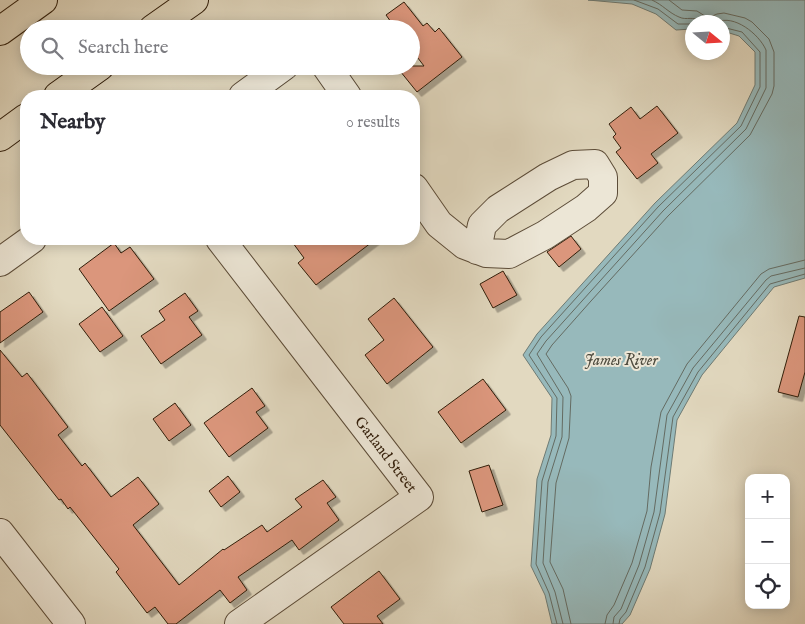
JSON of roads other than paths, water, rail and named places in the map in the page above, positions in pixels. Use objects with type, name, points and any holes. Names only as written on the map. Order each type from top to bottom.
[{"type":"highway","points":[[0,31],[43,0]]},
{"type":"highway","points":[[166,20],[194,0]]},
{"type":"highway","points":[[66,90],[87,75]]},
{"type":"highway","points":[[0,137],[20,122]]},
{"type":"street","points":[[251,90],[272,75]]},
{"type":"street","points":[[332,75],[343,90]]},
{"type":"street","points":[[420,197],[439,224],[465,245],[477,250]]},
{"type":"street","points":[[0,262],[24,245]]},
{"type":"street","name":"Garland Street","points":[[225,245],[419,497],[239,624]]},
{"type":"street","points":[[0,532],[71,624]]},
{"type":"water","name":"James River","points":[[588,0],[805,0],[805,278],[774,287],[702,375],[677,420],[665,514],[650,569],[630,615],[622,624],[552,624],[545,595],[531,566],[537,479],[551,435],[552,398],[523,355],[537,334],[655,203],[737,123],[755,85],[755,52],[739,36],[730,33],[730,15],[685,15],[685,29],[676,30],[656,14],[632,4]]}]
